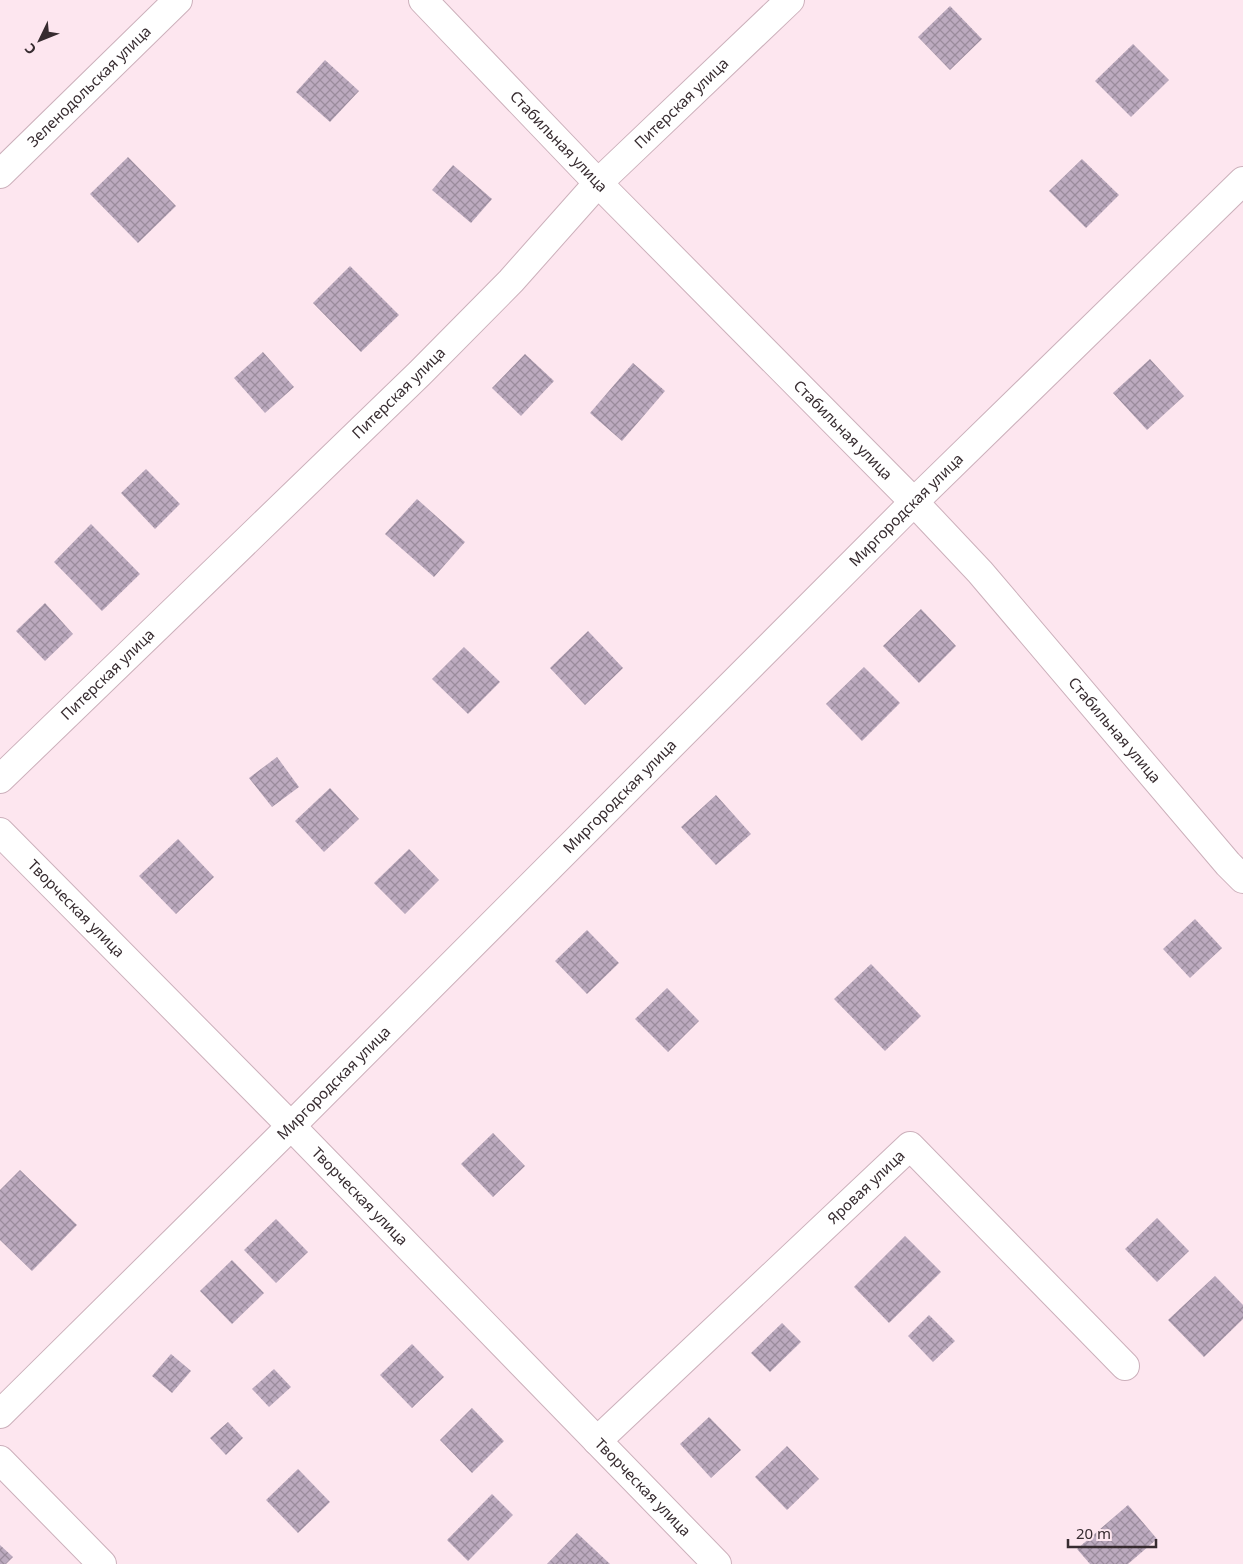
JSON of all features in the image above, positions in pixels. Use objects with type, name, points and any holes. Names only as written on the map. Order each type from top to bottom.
[{"type":"street","name":"Зеленодольская улица","points":[[0,174],[178,0]]},
{"type":"street","name":"Стабильная улица","points":[[423,0],[598,183],[914,502],[980,572],[1228,864],[1243,879]]},
{"type":"street","name":"Питерская улица","points":[[0,779],[420,373],[511,281],[598,183],[790,0]]},
{"type":"street","name":"Миргородская улица","points":[[0,1414],[291,1126],[914,502],[1243,181]]},
{"type":"street","name":"Творческая улица","points":[[0,832],[291,1126],[717,1564]]},
{"type":"street","name":"Яровая улица","points":[[598,1441],[910,1146],[1125,1366]]},
{"type":"street","points":[[0,1460],[102,1564]]},
{"type":"building","points":[[950,6],[982,39],[950,70],[918,37]]},
{"type":"building","points":[[1133,44],[1169,80],[1131,117],[1095,81]]},
{"type":"building","points":[[325,60],[359,91],[330,122],[296,92]]},
{"type":"building","points":[[128,157],[176,206],[138,243],[90,194]]},
{"type":"building","points":[[1082,159],[1119,195],[1086,228],[1049,191]]},
{"type":"building","points":[[453,165],[492,199],[471,223],[432,190]]},
{"type":"building","points":[[350,266],[399,315],[361,352],[313,303]]},
{"type":"building","points":[[263,352],[294,387],[265,413],[234,378]]},
{"type":"building","points":[[525,354],[554,381],[521,416],[492,388]]},
{"type":"building","points":[[1150,359],[1184,396],[1147,430],[1113,393]]},
{"type":"building","points":[[633,363],[665,391],[622,441],[590,413]]},
{"type":"building","points":[[146,469],[180,504],[155,529],[121,493]]},
{"type":"building","points":[[417,499],[465,542],[434,577],[385,534]]},
{"type":"building","points":[[91,524],[140,574],[102,611],[54,562]]},
{"type":"building","points":[[45,603],[73,634],[45,661],[16,631]]},
{"type":"building","points":[[921,609],[956,646],[919,683],[883,646]]},
{"type":"building","points":[[588,631],[623,668],[585,705],[550,668]]},
{"type":"building","points":[[464,647],[500,682],[468,714],[432,679]]},
{"type":"building","points":[[864,667],[900,703],[862,741],[826,704]]},
{"type":"building","points":[[277,757],[299,787],[272,807],[249,778]]},
{"type":"building","points":[[330,788],[359,819],[324,852],[295,821]]},
{"type":"building","points":[[716,795],[751,834],[716,865],[681,827]]},
{"type":"building","points":[[178,839],[214,877],[176,914],[139,876]]},
{"type":"building","points":[[409,849],[439,880],[405,914],[374,883]]},
{"type":"building","points":[[1195,919],[1222,948],[1190,978],[1163,949]]},
{"type":"building","points":[[587,930],[619,963],[587,994],[555,961]]},
{"type":"building","points":[[871,964],[921,1016],[885,1051],[834,999]]},
{"type":"building","points":[[667,988],[699,1021],[668,1052],[635,1019]]},
{"type":"building","points":[[493,1133],[525,1166],[493,1197],[461,1164]]},
{"type":"building","points":[[20,1170],[77,1225],[32,1271],[0,1240],[0,1190]]},
{"type":"building","points":[[1157,1218],[1189,1251],[1157,1282],[1125,1249]]},
{"type":"building","points":[[276,1219],[308,1252],[276,1283],[244,1250]]},
{"type":"building","points":[[905,1236],[941,1272],[889,1323],[854,1287]]},
{"type":"building","points":[[232,1260],[264,1293],[232,1324],[200,1291]]},
{"type":"building","points":[[1215,1276],[1243,1305],[1243,1319],[1204,1357],[1168,1320]]},
{"type":"building","points":[[929,1315],[955,1341],[933,1362],[908,1336]]},
{"type":"building","points":[[782,1323],[801,1342],[770,1372],[751,1353]]},
{"type":"building","points":[[412,1344],[444,1377],[412,1408],[380,1375]]},
{"type":"building","points":[[171,1354],[191,1371],[172,1393],[152,1376]]},
{"type":"building","points":[[274,1369],[291,1387],[269,1407],[252,1389]]},
{"type":"building","points":[[472,1408],[504,1441],[472,1473],[440,1440]]},
{"type":"building","points":[[709,1417],[741,1450],[711,1478],[680,1444]]},
{"type":"building","points":[[228,1422],[243,1438],[226,1455],[210,1438]]},
{"type":"building","points":[[787,1446],[819,1479],[787,1510],[755,1477]]},
{"type":"building","points":[[298,1469],[330,1502],[298,1533],[266,1500]]},
{"type":"building","points":[[492,1494],[513,1515],[468,1561],[447,1540]]},
{"type":"building","points":[[1128,1505],[1157,1539],[1128,1564],[1090,1564],[1077,1549]]},
{"type":"building","points":[[577,1533],[610,1564],[547,1564]]},
{"type":"building","points":[[0,1545],[13,1557],[6,1564],[0,1564]]}]
